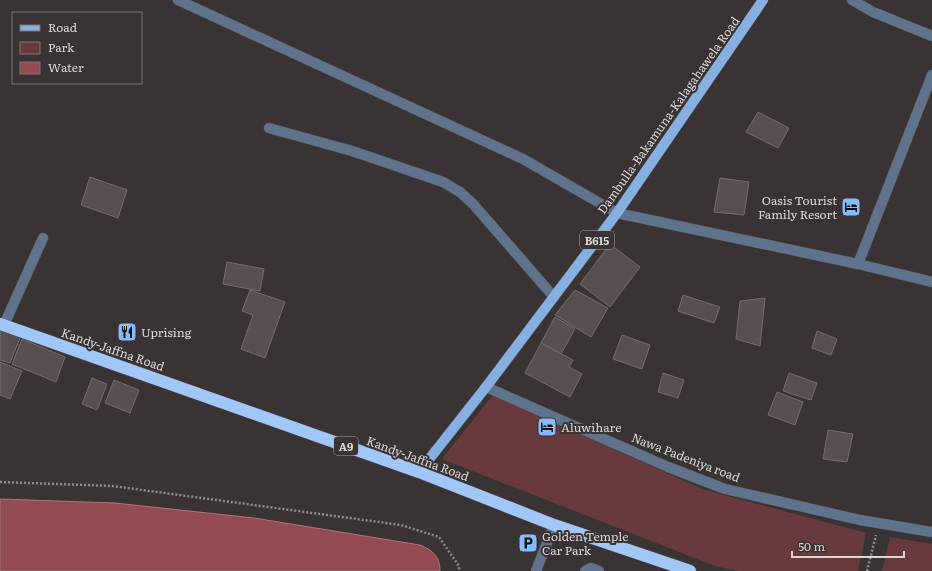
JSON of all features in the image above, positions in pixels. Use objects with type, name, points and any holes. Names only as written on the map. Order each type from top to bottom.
[{"type":"highway","name":"Kandy-Jaffna Road","points":[[2,324],[419,472],[554,525],[690,571]]},
{"type":"main road","name":"Dambulla-Bakamuna-Kalagahawela Road","points":[[419,472],[486,387],[617,213],[763,0]]},
{"type":"street","points":[[178,0],[523,159],[617,213],[858,264],[932,282]]},
{"type":"street","points":[[852,0],[873,12],[932,36]]},
{"type":"street","points":[[858,264],[932,75]]},
{"type":"street","points":[[269,128],[352,151],[443,182],[460,192],[473,204],[554,297]]},
{"type":"street","points":[[2,324],[43,238]]},
{"type":"street","name":"Nawa Padeniya road","points":[[486,387],[668,467],[725,489],[860,520],[932,532]]},
{"type":"street","points":[[536,571],[554,525]]},
{"type":"street","points":[[585,571],[591,568],[599,571]]},
{"type":"path","points":[[0,482],[113,486],[401,525],[438,537],[459,566],[459,571]]},
{"type":"path","points":[[867,571],[879,523]]},
{"type":"green space","points":[[493,395],[702,489],[866,533],[858,571],[737,571],[715,566],[442,459]]},
{"type":"green space","points":[[890,537],[932,544],[932,571],[882,571]]},
{"type":"water","points":[[0,499],[115,503],[254,518],[420,545],[429,549],[435,555],[439,562],[440,571],[0,571]]},
{"type":"building","points":[[758,112],[789,128],[778,148],[746,132]]},
{"type":"building","points":[[90,177],[127,190],[118,218],[81,205]]},
{"type":"building","points":[[720,178],[749,182],[744,215],[714,212]]},
{"type":"building","points":[[610,244],[640,267],[610,307],[580,284]]},
{"type":"building","points":[[227,262],[264,269],[260,291],[223,284]]},
{"type":"building","points":[[250,290],[285,302],[265,358],[241,349],[253,315],[242,311]]},
{"type":"building","points":[[575,290],[608,308],[591,337],[555,315]]},
{"type":"building","points":[[683,295],[720,307],[714,323],[678,311]]},
{"type":"building","points":[[765,298],[760,346],[736,339],[740,301]]},
{"type":"building","points":[[555,317],[575,329],[561,354],[541,343]]},
{"type":"building","points":[[0,330],[20,338],[10,363],[0,360]]},
{"type":"building","points":[[817,331],[837,339],[831,355],[812,348]]},
{"type":"building","points":[[622,335],[650,345],[642,369],[613,359]]},
{"type":"building","points":[[22,339],[65,357],[56,382],[12,364]]},
{"type":"building","points":[[541,343],[573,360],[569,367],[582,374],[570,397],[525,373]]},
{"type":"building","points":[[0,362],[22,371],[10,399],[0,395]]},
{"type":"building","points":[[663,373],[684,380],[678,398],[658,392]]},
{"type":"building","points":[[789,373],[817,383],[811,400],[783,391]]},
{"type":"building","points":[[92,378],[107,384],[97,410],[82,404]]},
{"type":"building","points":[[114,380],[139,390],[130,413],[105,403]]},
{"type":"building","points":[[777,392],[803,402],[795,425],[768,415]]},
{"type":"building","points":[[828,430],[853,434],[847,462],[823,459]]},
{"type":"place","name":"Oasis Tourist Family Resort","points":[[851,207]]},
{"type":"place","name":"Uprising","points":[[127,332]]},
{"type":"place","name":"Aluwihare","points":[[547,427]]},
{"type":"place","name":"Golden Temple Car Park","points":[[528,543]]}]
